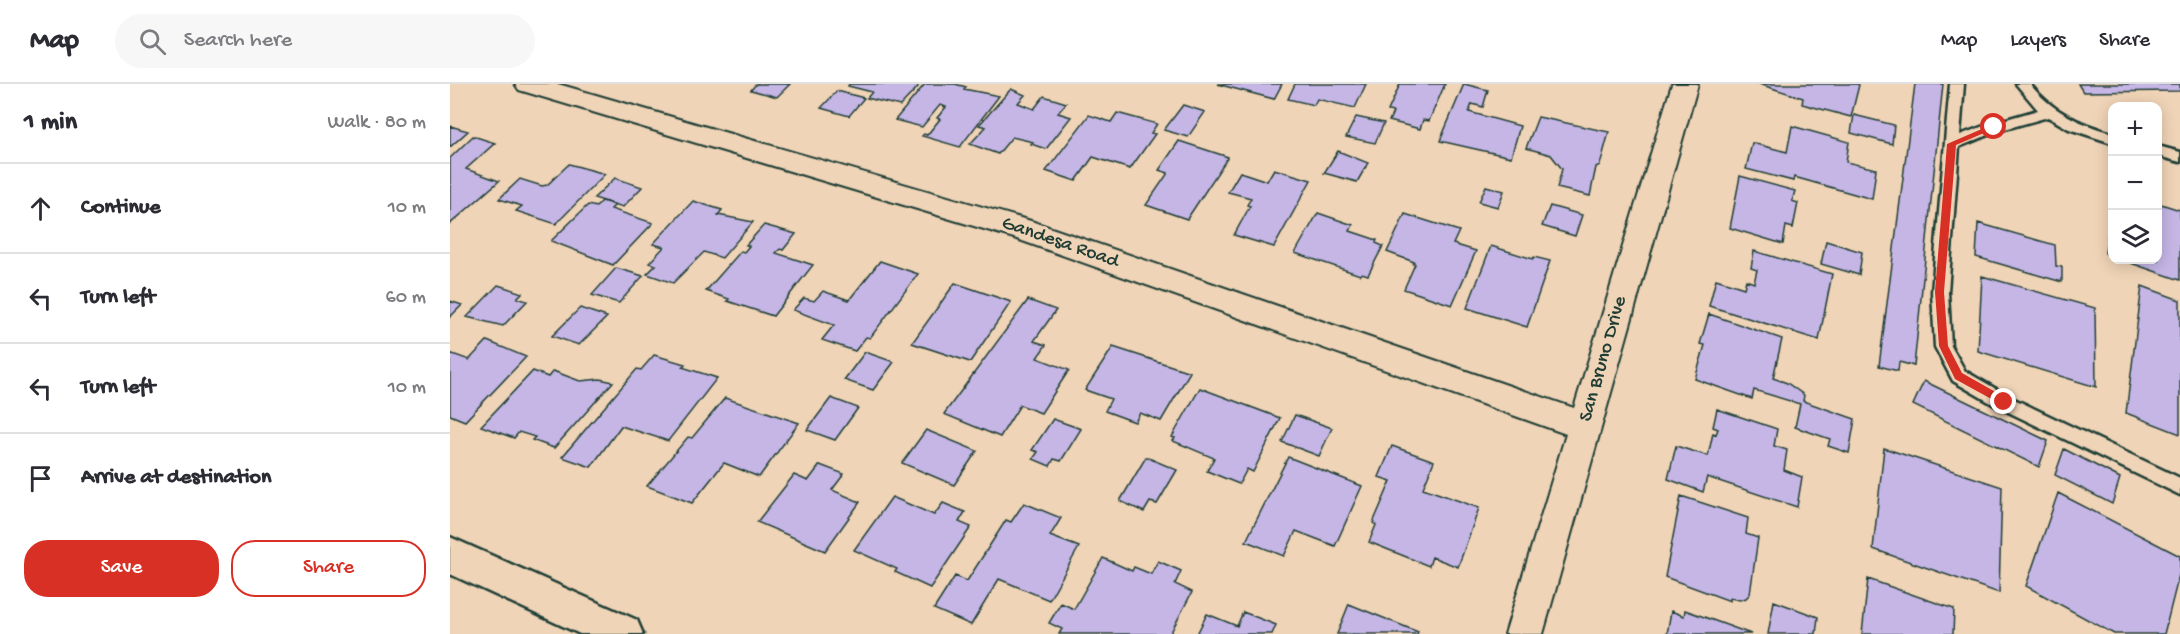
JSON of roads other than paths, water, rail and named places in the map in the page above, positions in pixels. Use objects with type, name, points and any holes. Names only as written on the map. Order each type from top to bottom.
[{"type":"street","name":"Gandesa Road","points":[[528,84],[1021,229],[1584,426]]},
{"type":"street","name":"San Bruno Drive","points":[[1524,634],[1685,84]]},
{"type":"street","points":[[450,555],[623,634]]},
{"type":"lane","points":[[1956,84],[1940,292],[1943,346],[1959,376],[2004,402],[2180,487]]},
{"type":"lane","points":[[2024,84],[2049,112],[2081,129],[2108,137]]},
{"type":"lane","points":[[1952,144],[1994,127],[2049,112]]},
{"type":"lane","points":[[2162,152],[2180,157]]}]
